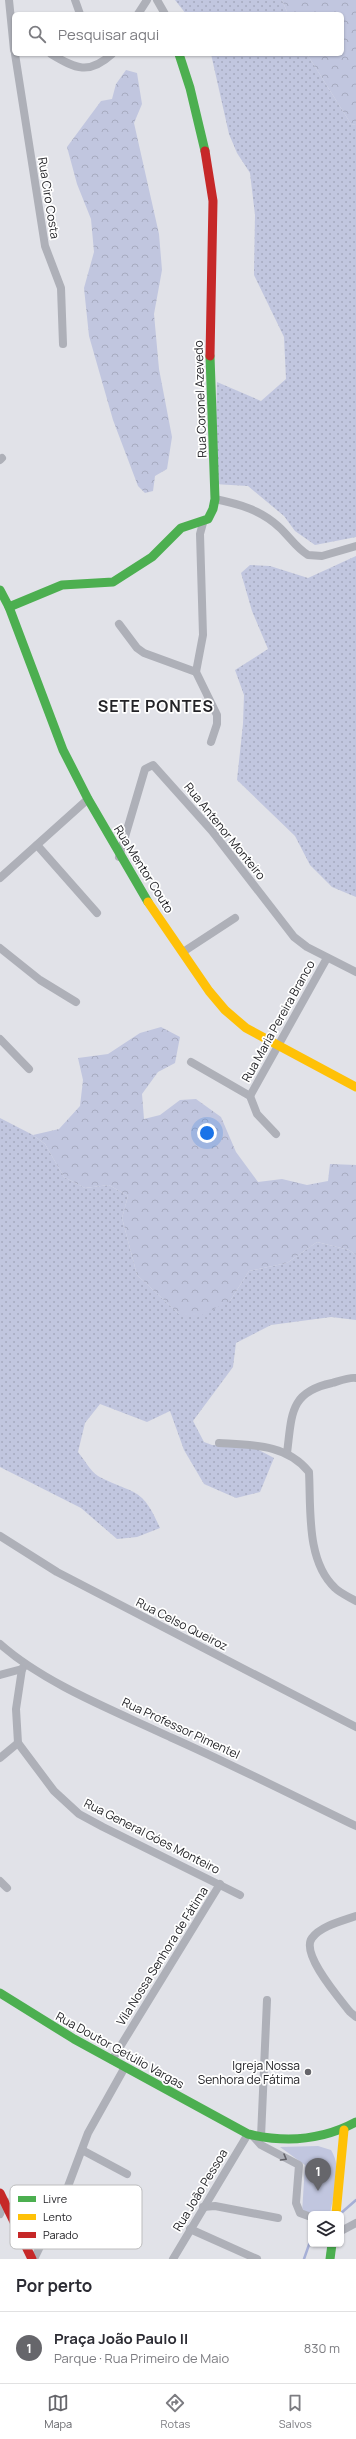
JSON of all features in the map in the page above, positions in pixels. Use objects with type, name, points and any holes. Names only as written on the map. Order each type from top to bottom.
[{"type":"street","points":[[9,0],[12,26]]},
{"type":"street","points":[[75,0],[79,12]]},
{"type":"street","points":[[139,12],[147,0]]},
{"type":"street","points":[[157,0],[164,12]]},
{"type":"street","name":"Rua Ciro Costa","points":[[15,56],[45,246],[61,288],[63,344]]},
{"type":"street","points":[[55,56],[76,68],[100,65],[110,56]]},
{"type":"street","name":"Rua Coronel Azevedo","points":[[180,56],[190,88],[203,140],[214,202],[210,353],[215,499],[212,517],[203,522]]},
{"type":"street","points":[[215,499],[247,506],[263,515],[279,527],[300,550],[308,555],[322,556],[356,546]]},
{"type":"street","points":[[9,607],[62,585],[113,582],[152,557],[182,528],[187,525],[203,522],[200,534],[203,635],[196,672],[217,715],[217,724],[210,742]]},
{"type":"street","name":"Rua Mentor Couto","points":[[0,590],[9,607],[63,750],[88,799],[119,857],[209,991],[225,1010],[246,1028],[356,1087]]},
{"type":"street","points":[[119,624],[137,648],[144,653],[196,672]]},
{"type":"street","name":"Rua Antenor Monteiro","points":[[119,857],[144,769],[153,765],[212,831],[294,937],[327,958],[356,972]]},
{"type":"street","points":[[0,878],[88,799]]},
{"type":"street","points":[[37,845],[97,913]]},
{"type":"street","points":[[183,952],[235,918]]},
{"type":"street","points":[[0,948],[40,980],[76,1002]]},
{"type":"street","name":"Rua Maria Pereira Branco","points":[[250,1096],[279,1047],[327,958]]},
{"type":"street","points":[[0,1039],[29,1069]]},
{"type":"street","points":[[191,1062],[250,1096],[257,1114],[276,1134]]},
{"type":"street","points":[[287,1452],[293,1410],[302,1394],[323,1385],[356,1378]]},
{"type":"street","points":[[219,1443],[252,1445],[287,1452],[309,1472],[313,1537],[318,1561],[326,1578],[336,1589],[356,1601]]},
{"type":"street","name":"Rua Celso Queiroz","points":[[0,1536],[57,1572],[356,1727]]},
{"type":"street","name":"Rua Professor Pimentel","points":[[0,1644],[23,1667],[244,1770],[356,1826]]},
{"type":"street","points":[[0,1675],[23,1667],[16,1709],[18,1743],[0,1758]]},
{"type":"street","name":"Rua General Góes Monteiro","points":[[18,1743],[54,1791],[79,1814],[240,1895]]},
{"type":"street","points":[[0,1881],[8,1888]]},
{"type":"street","name":"Vila Nossa Senhora de Fátima","points":[[112,2060],[220,1884]]},
{"type":"street","points":[[356,1916],[316,1933],[311,1939],[309,1946],[314,1962],[356,2018]]},
{"type":"street","name":"Rua Doutor Getúlio Vargas","points":[[0,1993],[28,2012],[112,2060],[254,2135],[274,2139],[311,2139],[331,2136],[356,2122]]},
{"type":"street","points":[[254,2135],[268,2000]]},
{"type":"street","points":[[69,2185],[82,2150],[125,2067]]},
{"type":"street","points":[[336,2211],[344,2130]]},
{"type":"street","name":"Rua Doutor Getúlio Vargas","points":[[254,2135],[261,2146],[299,2164],[296,2203],[300,2213],[308,2216]]},
{"type":"street","name":"Rua João Pessoa","points":[[172,2259],[202,2206],[254,2135]]},
{"type":"street","points":[[82,2150],[127,2174]]},
{"type":"street","points":[[0,2193],[10,2214]]},
{"type":"street","points":[[0,2214],[4,2202]]},
{"type":"street","points":[[202,2206],[215,2206],[278,2218]]},
{"type":"street","points":[[344,2229],[356,2223]]},
{"type":"street","points":[[190,2229],[257,2259]]},
{"type":"street","points":[[330,2259],[332,2247]]},
{"type":"street","points":[[28,2249],[33,2259]]},
{"type":"street","points":[[33,2259],[38,2249]]},
{"type":"green space","points":[[175,0],[282,0],[287,12],[184,12]]},
{"type":"green space","points":[[282,0],[356,0],[356,125],[351,124],[308,56],[344,56],[344,12],[287,12]]},
{"type":"green space","points":[[211,56],[308,56],[351,124],[356,125],[356,537],[315,545],[295,531],[284,516],[248,486],[214,484],[217,382],[261,401],[286,379],[284,337],[254,275],[255,215],[250,173],[237,153],[229,134]]},
{"type":"green space","points":[[126,70],[137,73],[142,104],[134,123],[159,234],[162,270],[154,314],[159,369],[172,437],[167,469],[155,476],[153,491],[145,493],[138,486],[113,420],[89,336],[84,288],[94,252],[91,219],[77,184],[67,147],[101,101],[112,99],[116,84]]},
{"type":"green space","points":[[356,556],[356,897],[332,887],[310,865],[295,836],[237,780],[243,724],[244,695],[235,670],[268,649],[252,611],[241,573],[250,565],[270,566],[308,578]]},
{"type":"green space","points":[[161,1027],[180,1037],[175,1063],[158,1072],[142,1094],[144,1119],[160,1115],[180,1100],[196,1099],[221,1117],[236,1152],[258,1182],[282,1179],[307,1185],[328,1181],[330,1164],[356,1165],[356,1255],[349,1250],[317,1242],[287,1263],[249,1271],[230,1301],[196,1318],[179,1314],[137,1275],[122,1218],[128,1196],[109,1185],[85,1188],[64,1177],[45,1144],[33,1135],[59,1129],[80,1106],[83,1080],[78,1058],[108,1054],[140,1033]]},
{"type":"green space","points":[[0,1118],[33,1135],[45,1144],[64,1177],[85,1188],[109,1185],[128,1196],[122,1218],[137,1275],[179,1314],[230,1301],[249,1271],[287,1263],[317,1242],[349,1250],[356,1255],[356,1320],[331,1317],[271,1325],[236,1343],[233,1367],[193,1421],[204,1442],[212,1445],[253,1447],[274,1458],[260,1492],[236,1498],[204,1484],[184,1450],[170,1411],[147,1422],[100,1404],[85,1423],[78,1452],[95,1474],[128,1489],[142,1498],[154,1514],[160,1528],[137,1537],[117,1539],[81,1508],[0,1467]]},
{"type":"green space","points":[[318,2146],[331,2150],[335,2158],[337,2173],[331,2211],[308,2211],[308,2213],[302,2213],[305,2165],[280,2147]]},
{"type":"waterway","points":[[343,2211],[356,2200]]},
{"type":"waterway","points":[[304,2259],[308,2247]]},
{"type":"traffic: fast","points":[[180,56],[190,88],[205,151]]},
{"type":"traffic: fast","points":[[9,607],[62,585],[113,582],[152,557],[181,528],[208,519],[213,509],[215,499],[210,356]]},
{"type":"traffic: fast","points":[[0,590],[9,607],[63,750],[88,799],[148,902]]},
{"type":"traffic: fast","points":[[0,1993],[74,2039],[248,2134],[276,2139],[316,2137],[356,2122]]},
{"type":"traffic: fast","points":[[330,2259],[332,2247]]},
{"type":"traffic: slow","points":[[148,902],[209,991],[225,1010],[246,1028],[356,1087]]},
{"type":"traffic: slow","points":[[336,2211],[344,2130]]},
{"type":"traffic: jam","points":[[205,151],[213,201],[210,356]]},
{"type":"traffic: jam","points":[[0,2193],[10,2214]]},
{"type":"traffic: jam","points":[[27,2249],[32,2259]]},
{"type":"place","name":"Igreja Nossa Senhora de Fátima","points":[[308,2072]]},
{"type":"place","name":"Praça João Paulo II","points":[[318,2191]]},
{"type":"district","name":"SETE PONTES","points":[[156,706]]}]
